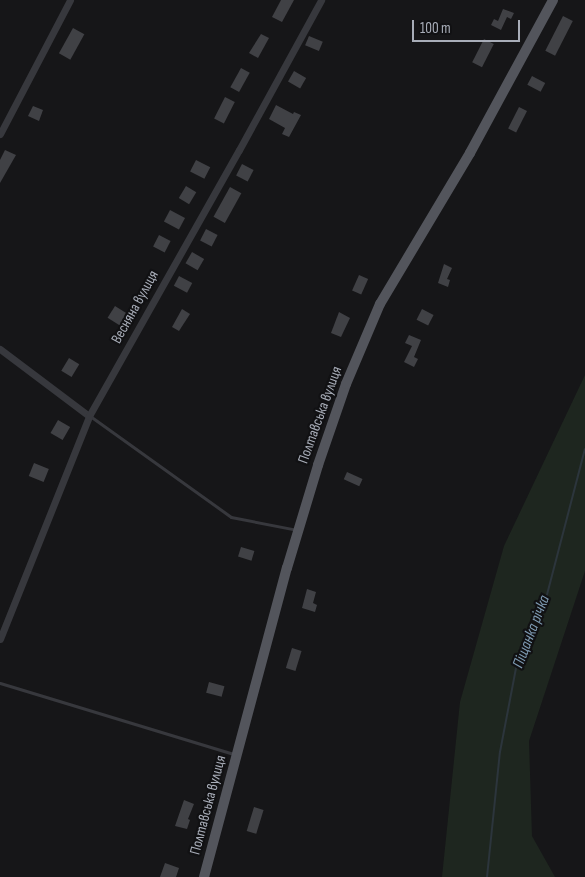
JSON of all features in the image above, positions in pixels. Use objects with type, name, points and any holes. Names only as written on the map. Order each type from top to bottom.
[{"type":"main road","name":"Полтавська вулиця","points":[[204,877],[298,530],[346,384],[380,304],[470,153],[553,0]]},
{"type":"street","points":[[0,134],[70,0]]},
{"type":"street","name":"Весняна вулиця","points":[[0,639],[89,416],[321,0]]},
{"type":"street","points":[[0,349],[89,416]]},
{"type":"lane","points":[[89,416],[231,517],[298,530]]},
{"type":"lane","points":[[0,683],[237,755]]},
{"type":"shaded area","points":[[585,375],[585,571],[529,741],[532,836],[555,877],[442,877],[460,702],[504,546]]},
{"type":"building","points":[[281,0],[294,0],[282,22],[272,17]]},
{"type":"building","points":[[503,9],[514,13],[511,19],[507,17],[501,30],[491,25],[494,19],[498,21]]},
{"type":"building","points":[[563,16],[573,21],[555,56],[545,51]]},
{"type":"building","points":[[73,28],[84,34],[70,60],[59,53]]},
{"type":"building","points":[[261,34],[269,38],[258,58],[249,53]]},
{"type":"building","points":[[309,36],[323,42],[319,51],[305,45]]},
{"type":"building","points":[[484,39],[494,44],[482,67],[472,62]]},
{"type":"building","points":[[241,68],[250,73],[239,92],[230,87]]},
{"type":"building","points":[[294,71],[306,78],[300,88],[288,81]]},
{"type":"building","points":[[532,76],[545,83],[541,92],[527,85]]},
{"type":"building","points":[[225,97],[235,102],[224,123],[214,118]]},
{"type":"building","points":[[276,105],[293,114],[294,112],[301,115],[289,137],[282,134],[285,128],[269,119]]},
{"type":"building","points":[[33,106],[43,110],[39,121],[28,116]]},
{"type":"building","points":[[519,107],[527,111],[516,132],[508,128]]},
{"type":"building","points":[[5,150],[16,155],[0,183],[0,160]]},
{"type":"building","points":[[196,160],[210,167],[204,179],[190,172]]},
{"type":"building","points":[[242,164],[254,170],[248,181],[236,176]]},
{"type":"building","points":[[186,186],[196,192],[189,204],[179,198]]},
{"type":"building","points":[[230,187],[241,193],[225,223],[214,217]]},
{"type":"building","points":[[170,210],[185,218],[179,229],[164,221]]},
{"type":"building","points":[[206,229],[218,235],[212,246],[200,241]]},
{"type":"building","points":[[159,235],[171,241],[165,252],[153,247]]},
{"type":"building","points":[[192,252],[204,259],[198,270],[186,263]]},
{"type":"building","points":[[444,264],[452,268],[447,279],[450,280],[448,287],[438,283]]},
{"type":"building","points":[[359,275],[368,279],[361,295],[352,291]]},
{"type":"building","points":[[179,276],[192,283],[187,293],[174,286]]},
{"type":"building","points":[[115,306],[128,314],[120,326],[108,318]]},
{"type":"building","points":[[182,309],[190,314],[179,331],[172,327]]},
{"type":"building","points":[[422,309],[434,315],[428,326],[417,320]]},
{"type":"building","points":[[339,312],[350,318],[341,337],[331,333]]},
{"type":"building","points":[[409,335],[421,340],[414,357],[418,359],[414,367],[404,362],[412,346],[405,343]]},
{"type":"building","points":[[69,358],[79,364],[72,377],[61,371]]},
{"type":"building","points":[[58,420],[70,427],[63,440],[50,433]]},
{"type":"building","points":[[34,463],[49,469],[44,482],[29,476]]},
{"type":"building","points":[[347,472],[363,479],[359,486],[344,479]]},
{"type":"building","points":[[241,547],[254,551],[251,561],[238,557]]},
{"type":"building","points":[[307,589],[316,592],[313,603],[317,605],[315,612],[302,608]]},
{"type":"building","points":[[292,648],[302,651],[295,671],[286,668]]},
{"type":"building","points":[[209,682],[224,686],[222,697],[206,693]]},
{"type":"building","points":[[184,800],[194,804],[188,819],[190,820],[187,829],[175,826]]},
{"type":"building","points":[[254,807],[264,810],[256,834],[247,831]]},
{"type":"building","points":[[165,863],[179,868],[176,877],[160,877]]},
{"type":"waterway","name":"Піщанка річка","points":[[487,877],[500,752],[516,668],[543,610],[585,449]]}]
